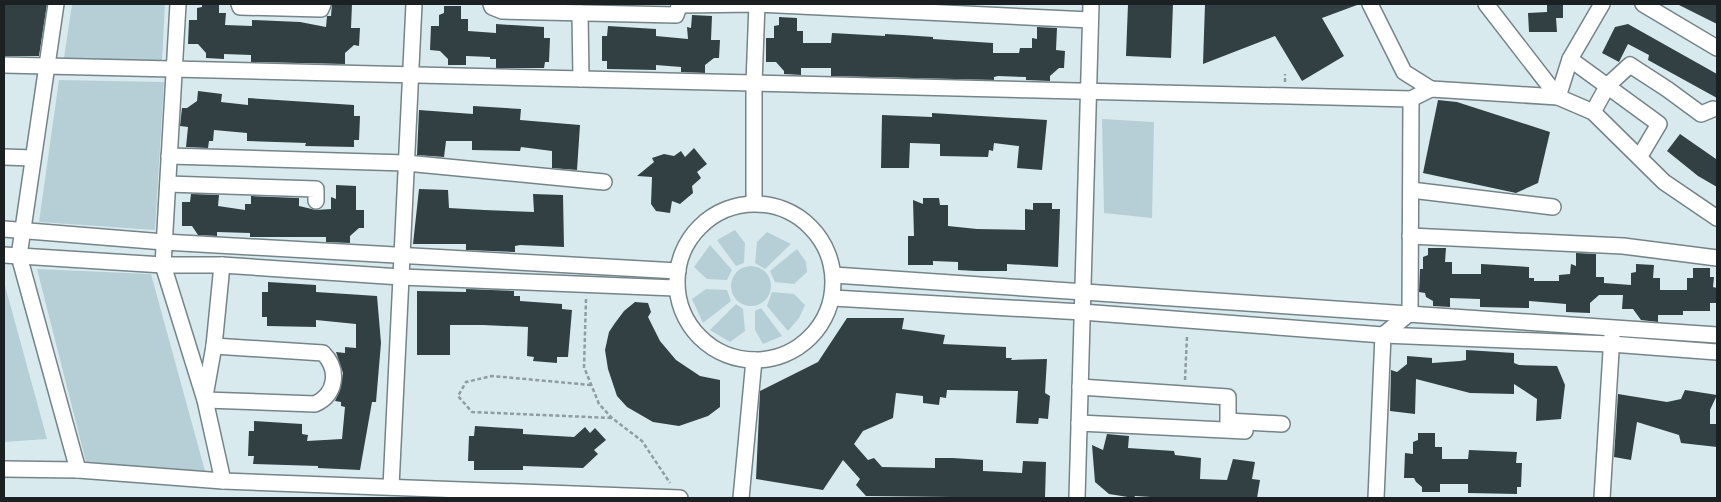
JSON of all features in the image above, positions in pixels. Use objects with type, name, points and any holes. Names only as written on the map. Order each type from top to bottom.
[{"type":"street","points":[[56,4],[22,230],[11,255],[78,470]]},
{"type":"street","points":[[178,4],[163,265],[204,400],[223,481]]},
{"type":"street","points":[[239,4],[240,7],[321,9],[323,4]]},
{"type":"street","points":[[392,487],[414,4]]},
{"type":"street","points":[[491,4],[492,7],[502,11],[676,15],[679,4],[914,8],[1090,20]]},
{"type":"street","points":[[754,203],[754,83],[757,4]]},
{"type":"street","points":[[1077,498],[1091,4]]},
{"type":"street","points":[[1370,4],[1404,72],[1431,89],[1558,97],[1593,112],[1640,156],[1664,182],[1717,218]]},
{"type":"street","points":[[1486,4],[1558,97]]},
{"type":"street","points":[[1558,97],[1570,59],[1602,4]]},
{"type":"street","points":[[1643,4],[1717,48]]},
{"type":"street","points":[[580,13],[581,79]]},
{"type":"street","points":[[1570,59],[1608,84],[1659,124],[1640,156]]},
{"type":"street","points":[[4,65],[1390,99],[1411,99],[1431,89]]},
{"type":"street","points":[[1593,112],[1608,84],[1630,65],[1701,114],[1713,108]]},
{"type":"street","points":[[1390,99],[1400,93],[1404,72]]},
{"type":"street","points":[[1410,313],[1411,99]]},
{"type":"street","points":[[169,156],[406,163],[604,182]]},
{"type":"street","points":[[4,157],[33,158]]},
{"type":"street","points":[[168,184],[316,189],[316,202]]},
{"type":"street","points":[[1410,190],[1554,207]]},
{"type":"street","points":[[754,203],[777,206],[798,216],[816,232],[828,252],[834,275],[833,298],[822,324],[803,345],[786,354],[768,360],[745,360],[722,353],[703,340],[688,322],[675,288],[680,258],[688,240],[700,225],[725,210],[754,203]]},
{"type":"street","points":[[4,230],[164,242],[678,271]]},
{"type":"street","points":[[1410,236],[1623,246],[1717,258]]},
{"type":"street","points":[[11,255],[163,265],[222,265],[401,277],[675,288]]},
{"type":"street","points":[[204,400],[214,346],[222,265]]},
{"type":"street","points":[[586,267],[586,284]]},
{"type":"street","points":[[834,275],[1083,290],[1717,336]]},
{"type":"street","points":[[833,298],[1082,312],[1383,335],[1611,344],[1717,352]]},
{"type":"street","points":[[1376,498],[1383,335],[1410,313]]},
{"type":"street","points":[[1602,498],[1612,328]]},
{"type":"street","points":[[204,400],[315,404],[326,399],[331,390],[333,376],[330,360],[322,353],[214,346]]},
{"type":"street","points":[[741,498],[754,360]]},
{"type":"street","points":[[1080,387],[1228,397],[1228,421],[1282,424]]},
{"type":"street","points":[[1079,423],[1248,432]]},
{"type":"street","points":[[4,469],[78,470],[223,481],[678,494]]},
{"type":"path","points":[[586,284],[584,367],[599,404],[612,418],[642,441],[678,494]]},
{"type":"path","points":[[1184,394],[1188,320]]},
{"type":"path","points":[[592,385],[492,376],[466,382],[458,396],[472,412],[612,418]]},
{"type":"shaded area","points":[[72,4],[165,4],[162,61],[64,58]]},
{"type":"shaded area","points":[[59,80],[164,82],[155,230],[39,222]]},
{"type":"shaded area","points":[[1102,119],[1154,122],[1152,218],[1104,213]]},
{"type":"shaded area","points":[[735,230],[745,243],[744,263],[736,266],[717,240]]},
{"type":"shaded area","points":[[767,232],[791,244],[765,269],[755,263],[757,242]]},
{"type":"shaded area","points":[[710,245],[732,270],[727,280],[707,279],[694,267]]},
{"type":"shaded area","points":[[797,249],[806,262],[807,272],[794,284],[775,282],[770,271]]},
{"type":"shaded area","points":[[747,266],[755,266],[762,269],[768,275],[771,286],[768,297],[762,303],[755,306],[747,306],[740,303],[734,297],[731,290],[731,282],[734,275],[740,269]]},
{"type":"shaded area","points":[[37,269],[151,274],[205,471],[87,466]]},
{"type":"shaded area","points":[[4,282],[47,439],[4,442]]},
{"type":"shaded area","points":[[706,289],[727,290],[731,301],[703,323],[692,299]]},
{"type":"shaded area","points":[[772,292],[794,294],[805,305],[799,318],[788,331],[767,306]]},
{"type":"shaded area","points":[[736,304],[743,309],[745,331],[730,342],[710,330]]},
{"type":"shaded area","points":[[761,308],[782,336],[763,344],[755,330],[755,311]]},
{"type":"building","points":[[4,4],[47,4],[39,56],[4,56]]},
{"type":"building","points":[[202,4],[219,4],[219,13],[226,13],[225,25],[252,26],[252,20],[300,22],[326,27],[327,16],[331,16],[332,4],[352,4],[351,28],[360,28],[359,46],[354,45],[345,53],[345,64],[251,62],[251,55],[224,54],[224,59],[206,58],[206,53],[198,44],[188,44],[189,20],[197,20],[197,8],[202,7]]},
{"type":"building","points":[[1128,4],[1173,4],[1171,58],[1126,56]]},
{"type":"building","points":[[1205,4],[1357,5],[1322,18],[1344,56],[1302,81],[1275,36],[1203,64]]},
{"type":"building","points":[[1547,4],[1563,4],[1563,18],[1556,18],[1557,32],[1529,32],[1528,13],[1547,12]]},
{"type":"building","points":[[1677,4],[1717,4],[1717,24]]},
{"type":"building","points":[[444,6],[461,6],[461,19],[468,19],[468,31],[496,33],[496,24],[544,27],[544,38],[550,38],[549,62],[545,62],[544,68],[496,68],[496,59],[466,56],[466,65],[448,65],[448,59],[440,51],[430,50],[431,26],[439,26],[439,15],[444,13]]},
{"type":"building","points":[[692,15],[712,16],[711,40],[720,40],[719,58],[714,58],[705,65],[705,73],[681,72],[681,67],[656,65],[656,70],[607,69],[607,61],[602,61],[602,36],[607,36],[608,26],[656,29],[656,36],[688,39],[687,27],[691,28]]},
{"type":"building","points":[[779,17],[797,18],[797,31],[803,31],[803,43],[831,43],[832,33],[885,36],[885,34],[993,43],[993,53],[1019,53],[1020,48],[1032,48],[1032,38],[1037,39],[1037,27],[1057,28],[1056,50],[1065,51],[1064,68],[1059,68],[1050,76],[1050,81],[1026,80],[1026,77],[998,76],[994,77],[994,80],[831,76],[831,68],[801,68],[801,75],[784,74],[784,71],[776,62],[766,62],[766,38],[774,38],[774,26],[779,25]]},
{"type":"building","points":[[1628,24],[1717,74],[1717,98],[1648,60],[1649,55],[1628,44],[1619,62],[1602,53],[1615,27]]},
{"type":"building","points":[[198,91],[222,94],[221,102],[248,105],[248,98],[354,105],[354,116],[360,116],[359,140],[354,140],[354,147],[305,146],[306,143],[247,141],[247,133],[214,130],[213,141],[209,141],[208,148],[186,147],[188,127],[180,126],[182,108],[187,108],[197,101]]},
{"type":"building","points":[[1438,100],[1457,102],[1550,132],[1538,183],[1516,193],[1423,173]]},
{"type":"building","points":[[473,106],[521,109],[520,120],[580,125],[577,170],[552,168],[552,151],[521,147],[520,151],[472,150],[472,141],[446,141],[444,157],[417,155],[419,110],[473,114]]},
{"type":"building","points":[[932,113],[1047,120],[1042,170],[1017,168],[1019,146],[994,143],[993,151],[989,150],[988,157],[940,156],[940,144],[910,143],[909,168],[881,168],[882,115],[932,117]]},
{"type":"building","points":[[1680,134],[1716,159],[1717,187],[1698,176],[1667,151]]},
{"type":"building","points":[[694,148],[707,164],[697,172],[701,178],[692,186],[693,193],[680,204],[672,201],[670,213],[656,211],[651,204],[652,177],[637,176],[654,162],[652,158],[664,154],[674,156],[681,151],[685,157]]},
{"type":"building","points":[[336,185],[356,186],[356,210],[364,210],[364,228],[359,228],[350,236],[350,243],[326,242],[326,237],[250,237],[250,233],[217,232],[217,236],[198,235],[192,226],[182,226],[182,202],[190,202],[191,194],[219,195],[218,206],[245,210],[245,204],[251,204],[251,196],[299,198],[299,206],[316,210],[331,209],[331,197],[336,199]]},
{"type":"building","points":[[419,189],[448,190],[449,208],[484,210],[534,212],[533,194],[563,195],[564,247],[520,245],[515,246],[515,252],[466,250],[466,244],[413,244]]},
{"type":"building","points":[[923,198],[939,198],[940,205],[948,205],[948,226],[977,229],[1025,230],[1025,209],[1033,210],[1033,203],[1052,203],[1052,209],[1060,209],[1058,267],[1007,264],[1007,271],[976,271],[958,270],[958,262],[933,261],[933,265],[908,265],[908,236],[914,236],[913,200],[923,204]]},
{"type":"building","points":[[1428,248],[1446,248],[1445,262],[1452,262],[1452,274],[1481,274],[1481,264],[1529,267],[1529,278],[1534,278],[1534,281],[1559,281],[1559,275],[1570,274],[1571,264],[1576,266],[1576,253],[1596,254],[1596,277],[1604,277],[1604,283],[1631,285],[1631,273],[1636,272],[1636,264],[1654,265],[1653,278],[1660,278],[1660,290],[1687,290],[1687,278],[1693,278],[1693,268],[1710,268],[1710,277],[1714,277],[1713,287],[1717,288],[1717,303],[1710,303],[1710,311],[1683,311],[1683,315],[1658,315],[1658,322],[1641,320],[1633,309],[1622,309],[1623,295],[1599,295],[1590,303],[1590,313],[1566,312],[1566,304],[1529,301],[1529,308],[1480,307],[1480,299],[1450,298],[1450,307],[1433,306],[1433,301],[1426,297],[1425,293],[1419,292],[1420,269],[1423,269],[1423,257],[1428,255]]},
{"type":"building","points":[[268,282],[316,285],[316,292],[377,296],[381,343],[376,402],[372,402],[360,470],[318,468],[318,466],[253,464],[254,456],[248,456],[249,431],[254,431],[254,421],[302,424],[302,434],[308,435],[307,441],[342,439],[345,407],[341,406],[341,402],[335,401],[340,390],[343,373],[336,352],[345,353],[345,347],[356,348],[356,324],[316,320],[316,327],[267,326],[267,317],[262,317],[262,292],[268,292]]},
{"type":"building","points":[[466,289],[514,291],[514,296],[520,296],[520,301],[562,304],[562,309],[572,310],[568,357],[557,357],[557,363],[533,361],[534,357],[527,356],[528,327],[483,325],[450,325],[450,355],[417,355],[417,291],[466,292]]},
{"type":"building","points":[[635,302],[648,303],[651,312],[648,317],[660,341],[676,360],[700,376],[720,380],[720,407],[708,416],[679,426],[653,422],[627,407],[617,396],[608,369],[605,350],[609,332],[624,311]]},
{"type":"building","points":[[847,318],[904,318],[902,329],[945,335],[943,344],[1006,347],[1006,358],[1012,358],[1011,360],[1047,359],[1045,393],[1050,396],[1048,419],[1039,418],[1038,424],[1016,423],[1018,391],[947,390],[946,398],[940,397],[939,405],[923,403],[923,396],[896,393],[893,418],[863,431],[854,444],[868,460],[874,458],[882,467],[935,468],[935,458],[953,458],[983,460],[983,471],[1022,473],[1023,461],[1046,462],[1045,498],[866,496],[856,485],[860,479],[843,460],[823,490],[756,479],[760,391],[818,362]]},
{"type":"building","points":[[1466,350],[1514,353],[1514,363],[1519,365],[1557,366],[1565,385],[1561,419],[1536,421],[1537,399],[1514,384],[1514,394],[1470,393],[1416,379],[1415,414],[1390,411],[1391,370],[1397,372],[1407,364],[1407,356],[1432,358],[1432,363],[1460,361],[1466,360]]},
{"type":"building","points":[[1685,390],[1717,395],[1710,410],[1710,424],[1717,424],[1717,447],[1681,443],[1679,435],[1637,422],[1631,460],[1614,457],[1618,394],[1667,402],[1681,399]]},
{"type":"building","points":[[475,426],[523,429],[523,434],[574,437],[585,427],[590,433],[595,428],[606,440],[594,450],[598,454],[583,468],[523,466],[523,470],[474,470],[474,461],[468,461],[469,436],[474,436]]},
{"type":"building","points":[[1418,433],[1435,433],[1435,447],[1442,447],[1442,459],[1468,459],[1469,450],[1517,452],[1516,463],[1522,463],[1521,487],[1517,487],[1517,494],[1468,493],[1468,484],[1440,484],[1440,492],[1422,492],[1422,487],[1414,478],[1404,478],[1405,453],[1413,454],[1413,442],[1418,440]]},
{"type":"building","points":[[1107,434],[1129,436],[1128,448],[1174,451],[1175,455],[1201,458],[1200,479],[1227,480],[1233,459],[1255,462],[1252,479],[1260,480],[1257,498],[1135,496],[1134,498],[1109,494],[1095,482],[1092,445],[1103,450]]}]
